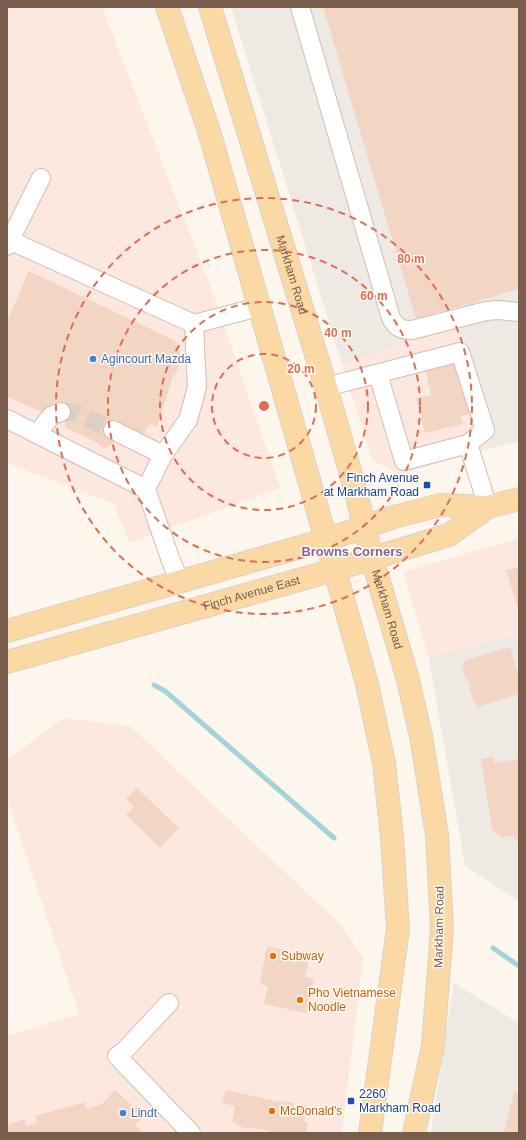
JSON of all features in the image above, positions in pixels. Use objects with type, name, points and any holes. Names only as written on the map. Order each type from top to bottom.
[{"type":"main road","points":[[166,7],[209,131],[367,684],[384,763],[393,851],[398,930],[370,1133]]},
{"type":"main road","name":"Markham Road","points":[[210,7],[326,387],[366,526],[372,558],[407,676],[421,736],[438,835],[442,930],[433,1046],[414,1133]]},
{"type":"main road","name":"Finch Avenue East","points":[[7,631],[325,540],[394,517],[440,505],[488,507],[519,499]]},
{"type":"main road","name":"Finch Avenue East","points":[[7,662],[334,570],[449,535],[488,507]]},
{"type":"lane","points":[[300,7],[391,318],[396,326],[403,330],[412,330],[486,311],[498,310],[519,312]]},
{"type":"lane","points":[[41,178],[8,243],[194,324],[259,307]]},
{"type":"lane","points":[[146,489],[163,455],[188,420],[197,387],[194,324]]},
{"type":"lane","points":[[326,387],[460,352],[485,430],[468,444],[404,461],[378,374]]},
{"type":"lane","points":[[36,434],[51,416],[61,412]]},
{"type":"lane","points":[[7,419],[146,489],[171,561],[180,581]]},
{"type":"lane","points":[[113,430],[163,455]]},
{"type":"lane","points":[[468,444],[488,507]]},
{"type":"lane","points":[[169,1003],[124,1051],[117,1056],[191,1133]]},
{"type":"shaded area","points":[[7,7],[102,7],[216,301],[280,488],[129,543],[114,504],[7,463]]},
{"type":"shaded area","points":[[231,7],[519,7],[519,441],[492,448],[457,325],[342,364]]},
{"type":"shaded area","points":[[457,325],[492,448],[399,474],[372,460],[342,364]]},
{"type":"shaded area","points":[[519,538],[519,634],[429,658],[403,572]]},
{"type":"shaded area","points":[[519,634],[519,901],[465,866],[429,658]]},
{"type":"shaded area","points":[[63,718],[130,726],[342,926],[363,959],[342,1133],[7,1133],[7,1036],[79,1014],[7,799],[7,760]]},
{"type":"shaded area","points":[[454,983],[519,1023],[519,1133],[431,1133]]},
{"type":"building","points":[[323,7],[519,7],[519,289],[416,319]]},
{"type":"building","name":"Agincourt Mazda","points":[[29,271],[176,341],[180,352],[180,362],[173,377],[157,427],[149,424],[142,441],[122,433],[115,442],[108,447],[103,448],[96,442],[66,428],[63,417],[58,419],[7,397],[7,321]]},
{"type":"building","points":[[459,360],[472,413],[461,416],[463,424],[425,433],[416,398],[431,395],[425,369]]},
{"type":"building","points":[[519,567],[519,613],[506,570]]},
{"type":"building","points":[[510,647],[519,677],[519,694],[477,707],[476,703],[474,704],[469,688],[471,687],[469,681],[467,682],[462,666],[464,665],[463,661]]},
{"type":"building","points":[[494,757],[494,763],[519,759],[519,841],[510,836],[502,837],[492,830],[481,759]]},
{"type":"building","points":[[137,788],[179,828],[160,848],[126,815],[134,807],[126,799]]},
{"type":"building","points":[[268,946],[310,956],[305,977],[314,979],[306,1013],[264,1004],[268,986],[260,984],[266,949],[267,950]]},
{"type":"building","points":[[115,1090],[145,1115],[135,1125],[144,1133],[7,1133],[7,1125],[25,1119],[26,1126],[37,1123],[35,1116],[85,1102],[86,1109],[102,1104]]},
{"type":"building","name":"McDonald's","points":[[226,1090],[284,1103],[284,1101],[294,1103],[294,1106],[302,1108],[302,1105],[311,1107],[309,1115],[305,1114],[304,1121],[308,1122],[306,1132],[269,1133],[270,1131],[249,1127],[249,1129],[238,1126],[239,1124],[232,1122],[235,1106],[222,1103]]},
{"type":"building","points":[[514,1092],[519,1094],[519,1133],[504,1133]]},
{"type":"waterway","points":[[154,685],[165,691],[334,838]]},
{"type":"waterway","points":[[493,948],[519,966]]},
{"type":"tunnel","points":[[61,412],[74,412],[113,430]]},
{"type":"place","name":"Agincourt Mazda","points":[[93,359]]},
{"type":"place","name":"Finch Avenue at Markham Road","points":[[427,485]]},
{"type":"place","name":"Subway","points":[[273,956]]},
{"type":"place","name":"Pho Vietnamese Noodle","points":[[300,1000]]},
{"type":"place","name":"2260 Markham Road","points":[[351,1101]]},
{"type":"place","name":"McDonald's","points":[[272,1111]]},
{"type":"place","name":"Lindt","points":[[123,1113]]},
{"type":"district","name":"Browns Corners","points":[[352,551]]}]
